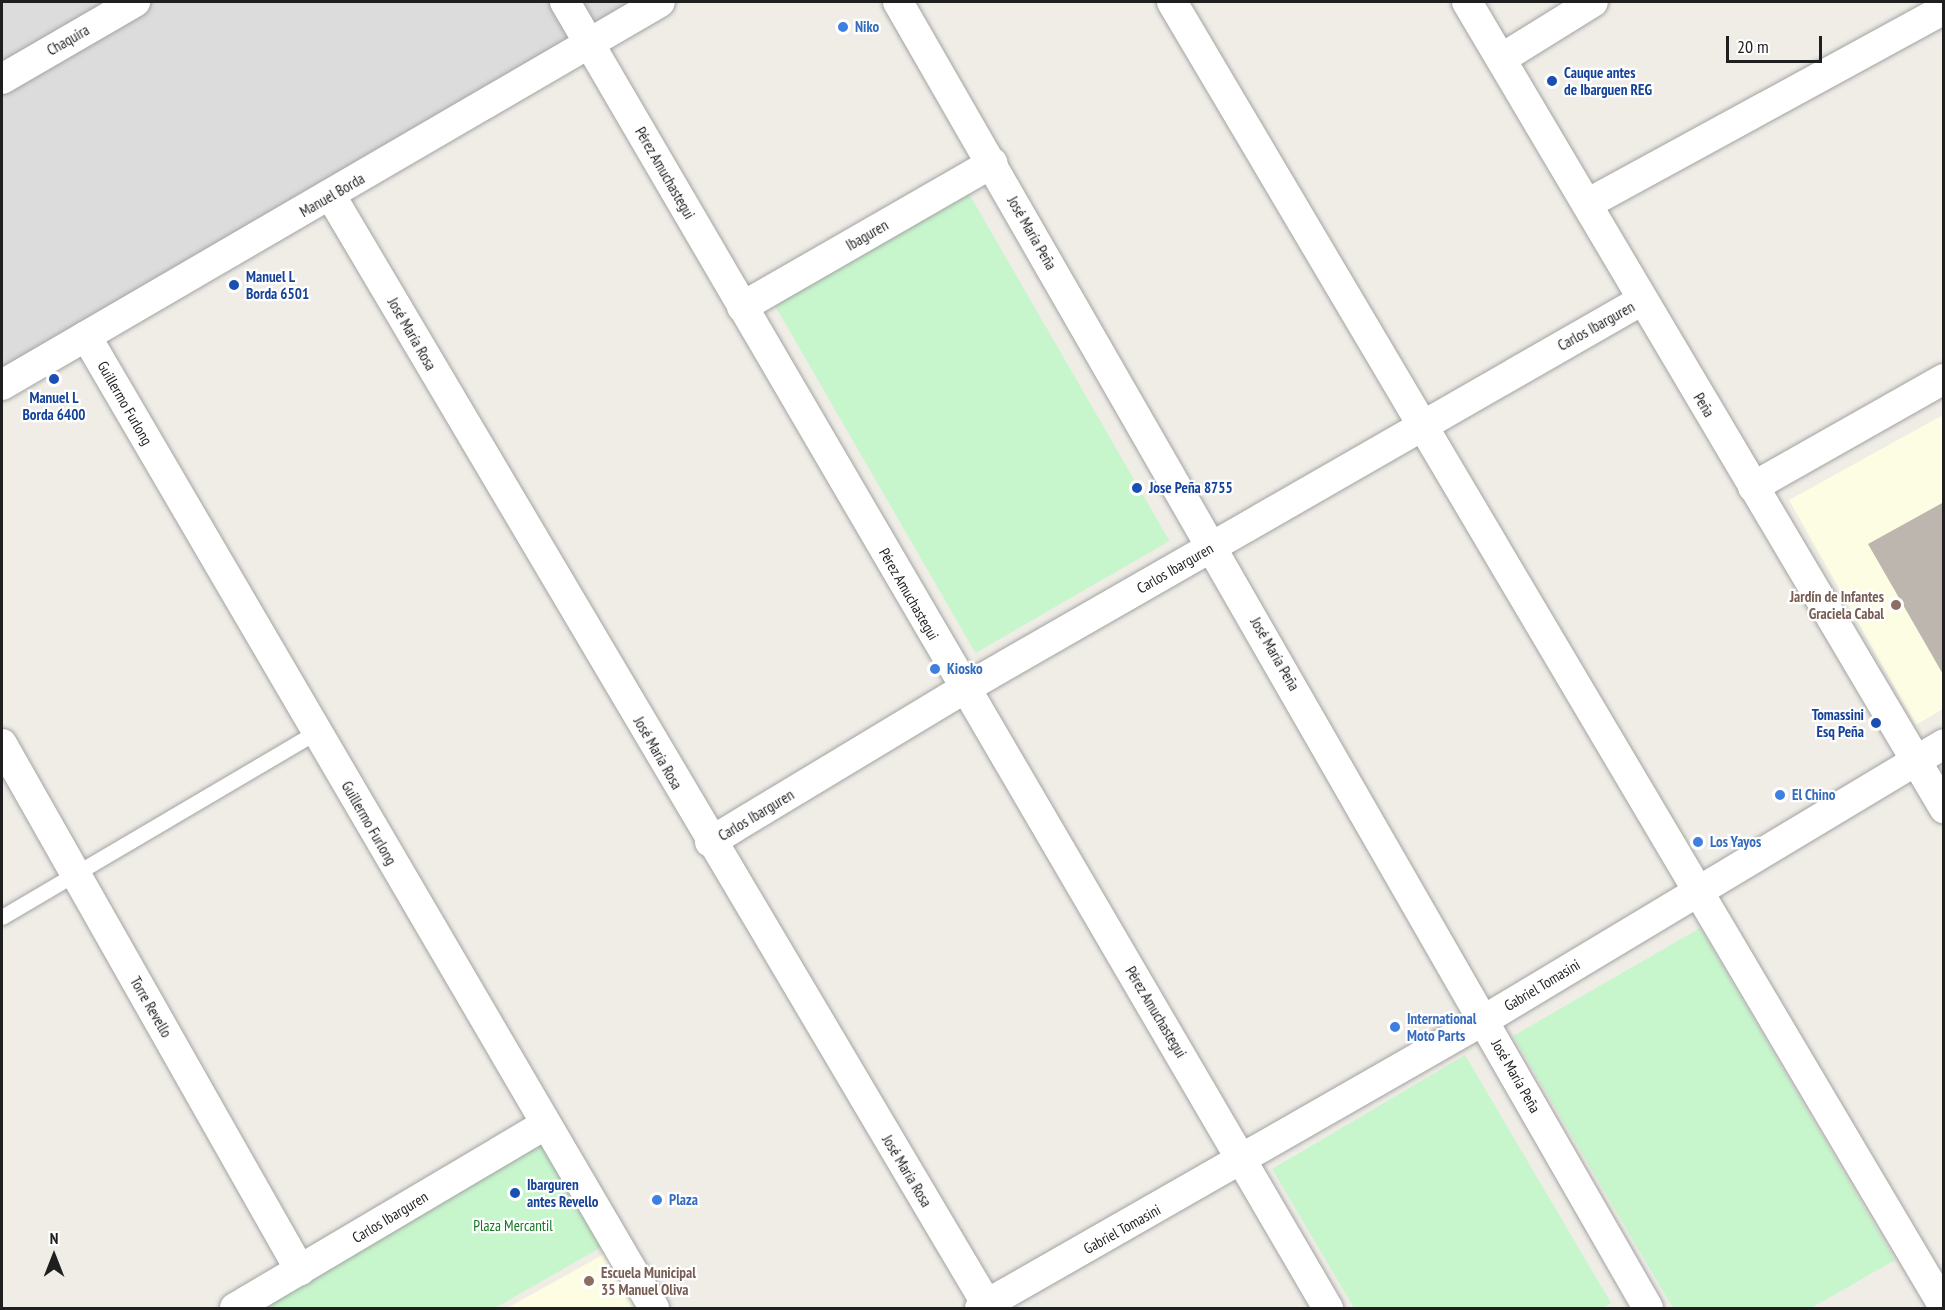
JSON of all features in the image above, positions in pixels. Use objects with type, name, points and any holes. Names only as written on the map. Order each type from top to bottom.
[{"type":"street","name":"Chaquira","points":[[2,78],[135,2]]},
{"type":"street","name":"Pérez Amuchastegui","points":[[565,2],[964,689],[1328,1308]]},
{"type":"street","name":"Manuel Borda","points":[[2,385],[331,196],[660,2]]},
{"type":"street","name":"José María Peña","points":[[898,2],[1214,546],[1648,1308]]},
{"type":"street","points":[[1172,2],[1419,425],[1944,1307]]},
{"type":"street","name":"Peña","points":[[1467,2],[1944,808]]},
{"type":"street","points":[[1501,59],[1593,2]]},
{"type":"street","points":[[1587,204],[1944,9]]},
{"type":"street","name":"Ibaguren","points":[[742,307],[992,164]]},
{"type":"street","name":"José María Rosa","points":[[331,196],[985,1307]]},
{"type":"street","name":"Carlos Ibarguren","points":[[710,842],[964,689],[1419,425],[1642,300]]},
{"type":"street","name":"Guillermo Furlong","points":[[86,336],[654,1308]]},
{"type":"street","points":[[1753,487],[1944,379]]},
{"type":"street","name":"Torre Revello","points":[[2,744],[300,1270]]},
{"type":"street","name":"Gabriel Tomasini","points":[[985,1307],[1484,1020],[1695,891],[1944,744]]},
{"type":"street","name":"Carlos Ibarguren","points":[[235,1308],[545,1125]]},
{"type":"lane","points":[[2,917],[316,732]]},
{"type":"shaded area","points":[[2,2],[661,2],[2,385]]},
{"type":"shaded area","name":"Jardín de Infantes Graciela Cabal","points":[[1943,415],[1943,709],[1916,725],[1789,500]]},
{"type":"shaded area","name":"Escuela Municipal 35 Manuel Oliva","points":[[606,1253],[639,1308],[507,1308]]},
{"type":"green space","points":[[964,185],[1170,541],[976,653],[770,297]]},
{"type":"green space","points":[[1700,928],[1895,1260],[1811,1308],[1673,1308],[1513,1036]]},
{"type":"green space","points":[[1465,1055],[1611,1303],[1603,1308],[1354,1308],[1272,1169]]},
{"type":"green space","name":"Plaza Mercantil","points":[[541,1137],[605,1245],[495,1308],[253,1308]]},
{"type":"building","points":[[1944,502],[1944,676],[1868,544]]},
{"type":"place","name":"Niko","points":[[843,27]]},
{"type":"place","name":"Cauque antes de Ibarguen REG","points":[[1552,81]]},
{"type":"place","name":"Manuel L Borda 6501","points":[[234,285]]},
{"type":"place","name":"Manuel L Borda 6400","points":[[54,379]]},
{"type":"place","name":"Jose Peña 8755","points":[[1137,488]]},
{"type":"place","name":"Jardín de Infantes Graciela Cabal","points":[[1896,605]]},
{"type":"place","name":"Kiosko","points":[[935,669]]},
{"type":"place","name":"Tomassini Esq Peña","points":[[1876,723]]},
{"type":"place","name":"El Chino","points":[[1780,795]]},
{"type":"place","name":"Los Yayos","points":[[1698,842]]},
{"type":"place","name":"International Moto Parts","points":[[1395,1027]]},
{"type":"place","name":"Ibarguren antes Revello","points":[[515,1193]]},
{"type":"place","name":"Plaza","points":[[657,1200]]},
{"type":"place","name":"Escuela Municipal 35 Manuel Oliva","points":[[589,1281]]}]
